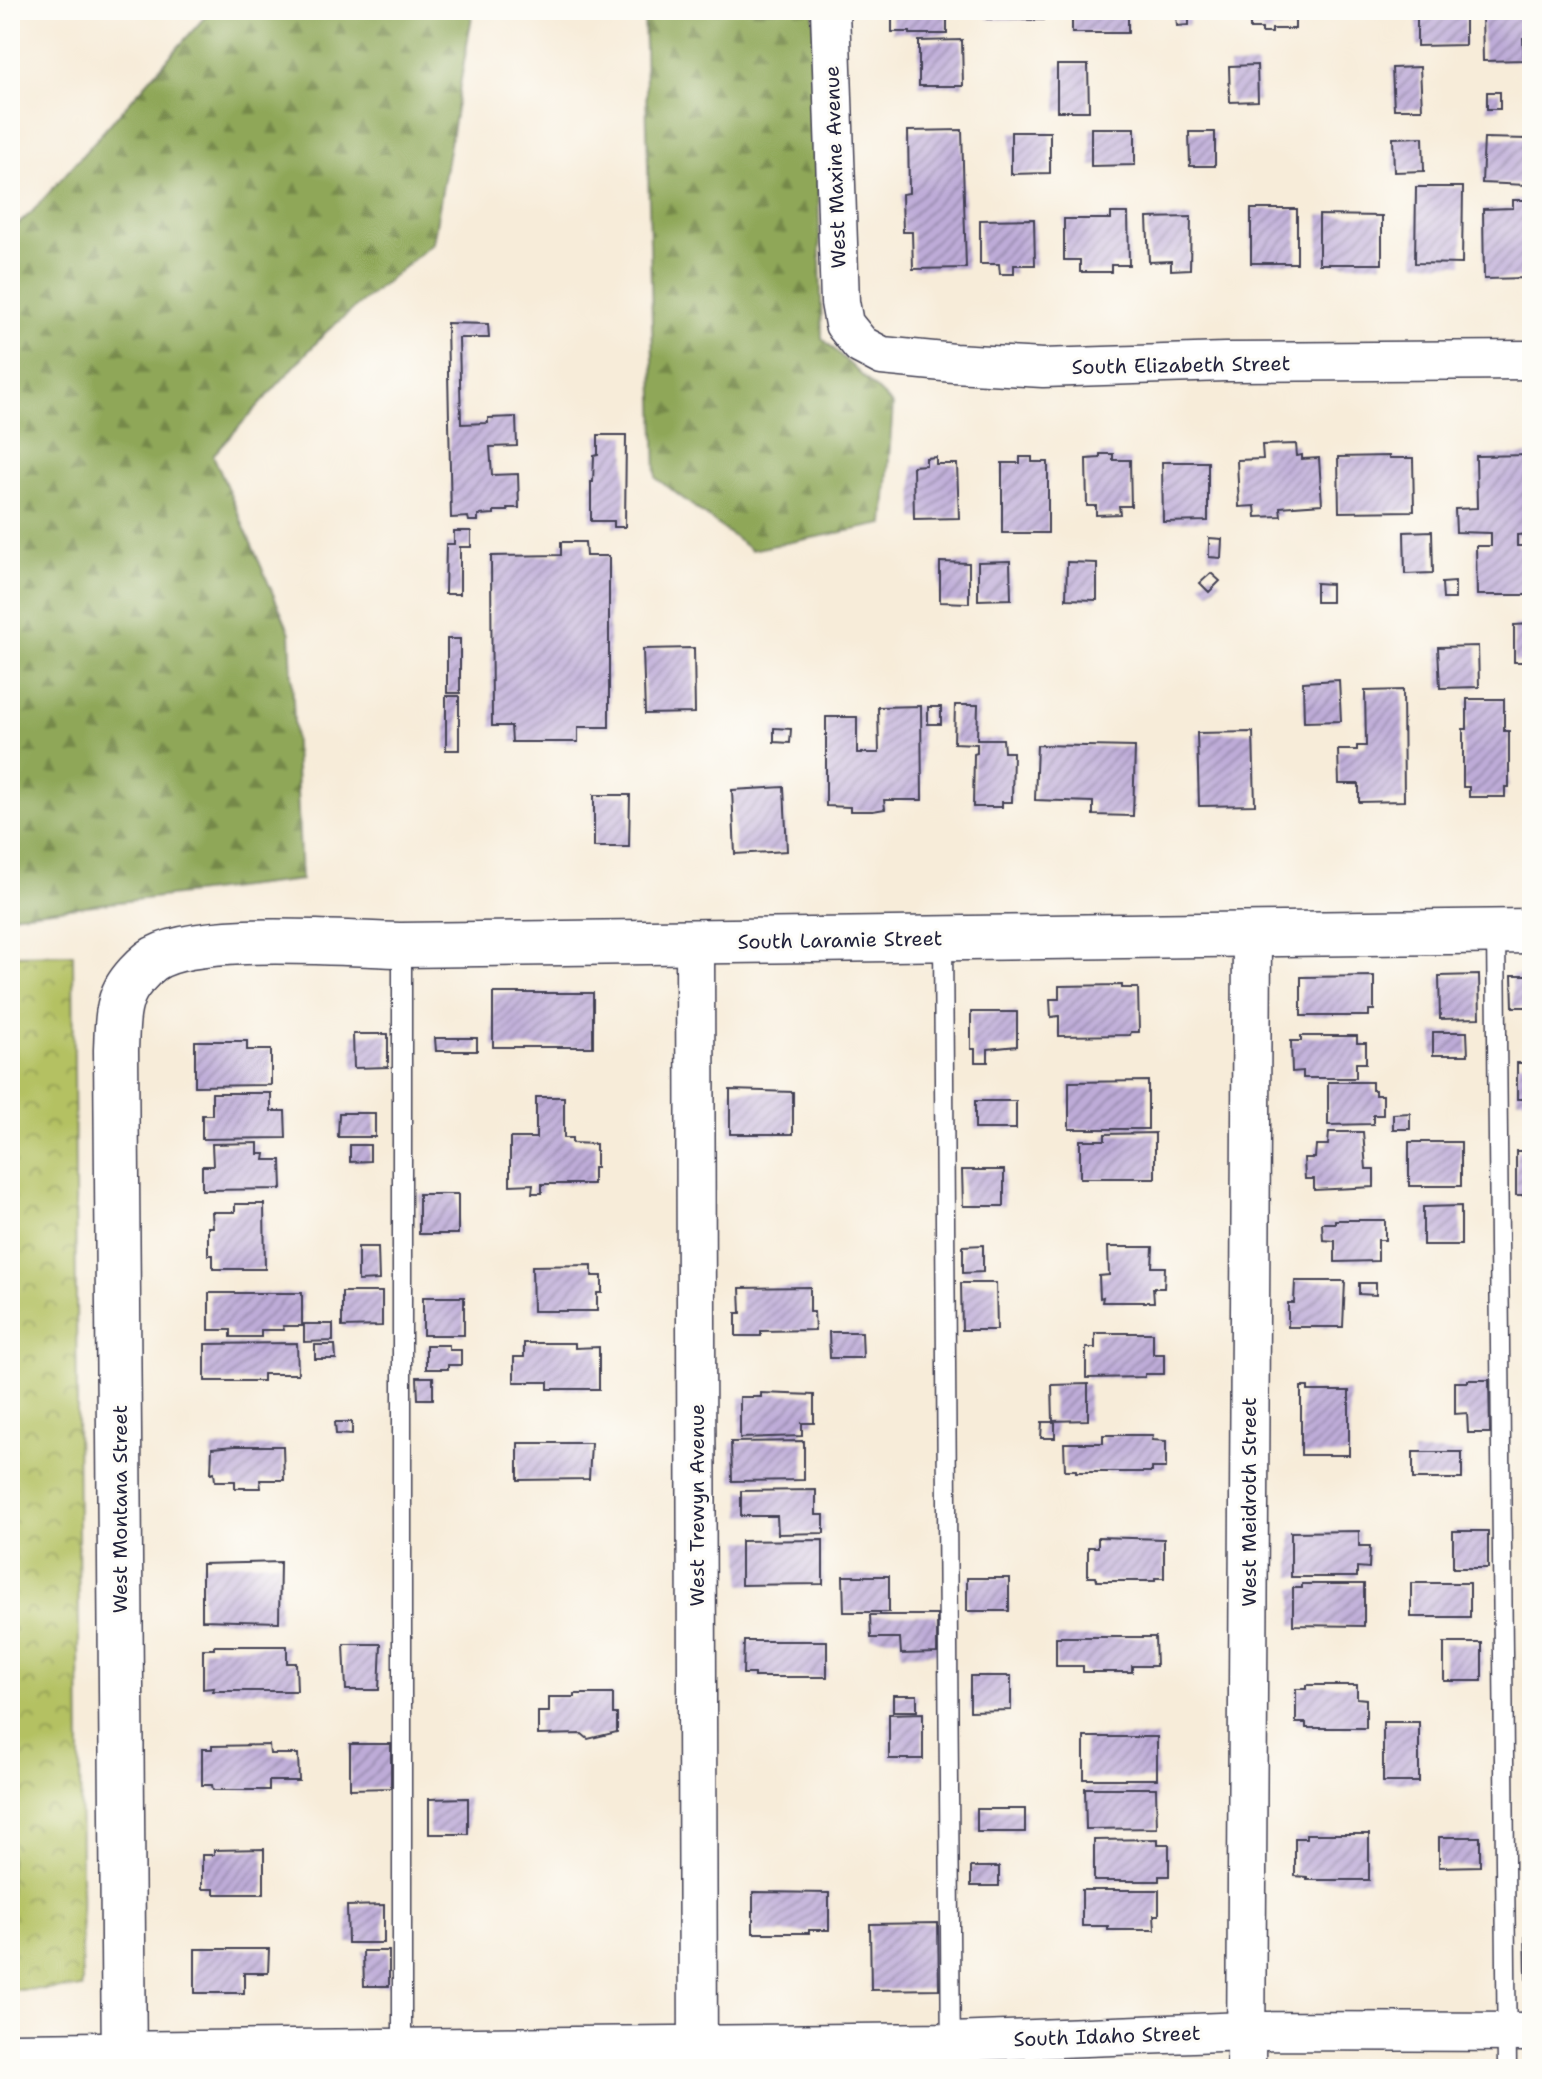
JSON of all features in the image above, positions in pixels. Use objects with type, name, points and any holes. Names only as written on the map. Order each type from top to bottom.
[{"type":"street","name":"West Maxine Avenue","points":[[830,10],[838,283],[844,324]]},
{"type":"street","name":"South Elizabeth Street","points":[[844,324],[861,345],[882,356],[1002,366],[1043,368],[1225,362],[1532,360]]},
{"type":"street","name":"South Laramie Street","points":[[152,960],[179,950],[226,943],[402,945],[1514,931]]},
{"type":"street","name":"West Meidroth Street","points":[[1246,2069],[1252,934]]},
{"type":"street","name":"West Trewyn Avenue","points":[[695,942],[698,2056]]},
{"type":"street","name":"West Montana Street","points":[[124,2060],[116,1050],[120,1003],[127,987],[152,960]]},
{"type":"street","name":"South Idaho Street","points":[[10,2052],[124,2060],[951,2056],[1246,2031],[1515,2045]]},
{"type":"lane","points":[[1514,931],[1515,2045]]},
{"type":"lane","points":[[943,939],[951,2056]]},
{"type":"lane","points":[[402,945],[402,2059]]},
{"type":"green space","points":[[211,10],[473,10],[433,243],[326,332],[213,455],[290,633],[301,880],[10,915],[10,231],[32,212]]},
{"type":"green space","points":[[644,10],[814,10],[822,338],[893,405],[884,524],[751,550],[656,478]]},
{"type":"green space","points":[[73,954],[82,1988],[10,1990],[10,955]]},
{"type":"building","points":[[892,10],[958,10],[958,14],[947,14],[947,34],[910,34],[892,32]]},
{"type":"building","points":[[987,10],[1044,10],[1044,20],[987,19]]},
{"type":"building","points":[[1072,10],[1128,10],[1128,33],[1072,33]]},
{"type":"building","points":[[1154,10],[1212,10],[1212,17],[1189,17],[1189,25],[1177,26],[1176,15],[1154,15]]},
{"type":"building","points":[[1250,10],[1295,10],[1295,29],[1272,29],[1272,33],[1262,33],[1262,29],[1250,29]]},
{"type":"building","points":[[1417,10],[1465,10],[1465,45],[1417,46]]},
{"type":"building","points":[[1482,10],[1529,10],[1530,38],[1523,38],[1524,60],[1483,61]]},
{"type":"building","points":[[962,40],[963,86],[919,86],[919,41]]},
{"type":"building","points":[[1057,65],[1088,65],[1089,111],[1057,111]]},
{"type":"building","points":[[1257,65],[1258,101],[1230,102],[1229,66]]},
{"type":"building","points":[[1420,67],[1422,109],[1394,109],[1392,68]]},
{"type":"building","points":[[1487,92],[1500,92],[1500,109],[1487,109]]},
{"type":"building","points":[[1091,128],[1135,128],[1135,165],[1091,166]]},
{"type":"building","points":[[962,130],[966,268],[913,269],[912,232],[903,232],[902,194],[909,193],[908,131]]},
{"type":"building","points":[[1011,132],[1050,132],[1050,173],[1011,174]]},
{"type":"building","points":[[1189,132],[1215,132],[1215,166],[1190,166]]},
{"type":"building","points":[[1423,137],[1424,171],[1394,172],[1393,138]]},
{"type":"building","points":[[1484,138],[1528,139],[1527,185],[1482,183]]},
{"type":"building","points":[[1416,187],[1463,187],[1462,264],[1415,263]]},
{"type":"building","points":[[1513,200],[1527,200],[1527,207],[1532,207],[1532,232],[1527,232],[1528,278],[1484,279],[1483,209],[1513,208]]},
{"type":"building","points":[[1251,209],[1297,209],[1297,263],[1251,263]]},
{"type":"building","points":[[1111,213],[1128,213],[1129,265],[1111,265],[1111,272],[1080,272],[1080,260],[1064,260],[1064,219],[1111,219]]},
{"type":"building","points":[[1319,215],[1382,216],[1382,264],[1319,264]]},
{"type":"building","points":[[1191,217],[1190,269],[1171,270],[1171,261],[1149,262],[1147,218]]},
{"type":"building","points":[[1034,219],[1035,265],[1014,265],[1014,274],[1000,274],[999,264],[980,264],[980,220]]},
{"type":"building","points":[[447,323],[488,324],[489,338],[459,338],[461,424],[488,423],[488,418],[516,417],[517,446],[490,447],[492,475],[518,474],[519,508],[478,515],[478,521],[469,521],[468,517],[451,518]]},
{"type":"building","points":[[598,435],[626,435],[625,527],[614,527],[614,521],[591,521],[591,482],[594,456],[598,455]]},
{"type":"building","points":[[1296,444],[1297,456],[1302,455],[1302,459],[1319,458],[1322,504],[1280,507],[1281,516],[1256,517],[1255,506],[1239,507],[1237,460],[1263,459],[1262,445]]},
{"type":"building","points":[[1100,454],[1113,454],[1113,460],[1130,460],[1131,506],[1119,506],[1120,514],[1096,515],[1096,506],[1087,506],[1086,459],[1100,458]]},
{"type":"building","points":[[1530,455],[1531,534],[1517,535],[1517,546],[1531,546],[1531,595],[1477,595],[1476,546],[1491,546],[1491,533],[1456,532],[1455,509],[1477,508],[1476,456]]},
{"type":"building","points":[[936,457],[936,464],[957,464],[959,518],[914,519],[913,466],[926,465],[926,458]]},
{"type":"building","points":[[1020,457],[1032,457],[1032,462],[1048,462],[1048,533],[1002,533],[1002,463],[1020,463]]},
{"type":"building","points":[[1338,457],[1413,458],[1414,511],[1339,512]]},
{"type":"building","points":[[1162,462],[1208,462],[1208,521],[1163,522]]},
{"type":"building","points":[[454,531],[471,531],[471,547],[460,547],[460,594],[445,594],[446,544],[454,544]]},
{"type":"building","points":[[1432,531],[1433,573],[1405,574],[1404,532]]},
{"type":"building","points":[[1209,538],[1222,539],[1221,558],[1209,557]]},
{"type":"building","points":[[561,542],[585,542],[586,556],[609,556],[609,727],[578,727],[578,742],[512,742],[511,726],[492,726],[491,556],[561,555]]},
{"type":"building","points":[[1010,561],[1011,599],[978,600],[978,562]]},
{"type":"building","points":[[940,562],[969,563],[969,603],[940,602]]},
{"type":"building","points":[[1067,562],[1097,563],[1097,600],[1066,599]]},
{"type":"building","points":[[1211,573],[1220,581],[1209,592],[1200,583]]},
{"type":"building","points":[[1455,582],[1455,599],[1443,599],[1442,583]]},
{"type":"building","points":[[1316,583],[1331,584],[1331,602],[1316,602]]},
{"type":"building","points":[[1532,624],[1532,662],[1514,662],[1514,625]]},
{"type":"building","points":[[447,639],[460,639],[460,693],[447,693]]},
{"type":"building","points":[[1478,646],[1479,687],[1440,688],[1438,647]]},
{"type":"building","points":[[694,648],[695,713],[645,714],[643,649]]},
{"type":"building","points":[[1339,680],[1341,721],[1304,722],[1303,682]]},
{"type":"building","points":[[1403,690],[1404,801],[1359,802],[1359,784],[1339,784],[1338,750],[1357,750],[1357,746],[1366,746],[1365,691]]},
{"type":"building","points":[[446,696],[459,696],[459,750],[446,750]]},
{"type":"building","points":[[1467,699],[1504,699],[1504,731],[1509,731],[1509,787],[1505,787],[1505,797],[1469,797],[1469,787],[1463,787],[1463,729],[1467,729]]},
{"type":"building","points":[[955,705],[978,705],[977,739],[1003,739],[1004,752],[1013,752],[1012,802],[1002,802],[1002,807],[973,807],[977,744],[954,743]]},
{"type":"building","points":[[921,706],[922,800],[884,800],[885,809],[873,811],[850,811],[850,807],[826,806],[826,717],[857,717],[857,753],[879,753],[878,707]]},
{"type":"building","points":[[928,707],[941,707],[941,724],[928,724]]},
{"type":"building","points":[[1527,708],[1532,708],[1532,785],[1529,785]]},
{"type":"building","points":[[774,728],[791,729],[790,743],[774,742]]},
{"type":"building","points":[[1253,732],[1255,805],[1199,806],[1197,733]]},
{"type":"building","points":[[1037,745],[1135,747],[1133,816],[1093,815],[1093,802],[1035,800]]},
{"type":"building","points":[[784,787],[787,851],[735,854],[732,790]]},
{"type":"building","points":[[594,795],[630,795],[629,847],[594,847]]},
{"type":"building","points":[[1479,975],[1480,1018],[1440,1019],[1439,976]]},
{"type":"building","points":[[1512,975],[1532,975],[1532,1007],[1513,1007]]},
{"type":"building","points":[[1374,976],[1374,1010],[1369,1010],[1369,1016],[1301,1016],[1301,977]]},
{"type":"building","points":[[1122,985],[1122,988],[1138,988],[1139,1032],[1131,1032],[1130,1035],[1059,1036],[1059,1016],[1051,1017],[1050,999],[1059,999],[1059,986]]},
{"type":"building","points":[[493,993],[593,993],[593,1047],[493,1047]]},
{"type":"building","points":[[971,1012],[1017,1012],[1017,1046],[988,1049],[988,1062],[975,1062],[975,1049],[971,1049]]},
{"type":"building","points":[[1433,1032],[1467,1032],[1468,1055],[1433,1055]]},
{"type":"building","points":[[353,1034],[388,1034],[388,1067],[354,1068]]},
{"type":"building","points":[[1301,1036],[1357,1036],[1357,1043],[1366,1043],[1366,1063],[1356,1063],[1356,1078],[1303,1078],[1303,1071],[1292,1072],[1291,1041],[1301,1041]]},
{"type":"building","points":[[435,1038],[477,1038],[477,1051],[436,1051]]},
{"type":"building","points":[[195,1041],[247,1041],[247,1050],[271,1050],[271,1085],[195,1086]]},
{"type":"building","points":[[1517,1063],[1532,1063],[1532,1099],[1517,1099]]},
{"type":"building","points":[[1148,1081],[1148,1129],[1069,1129],[1069,1082]]},
{"type":"building","points":[[1328,1082],[1372,1082],[1375,1095],[1383,1095],[1383,1115],[1373,1115],[1373,1124],[1328,1125]]},
{"type":"building","points":[[730,1090],[793,1092],[793,1134],[730,1134]]},
{"type":"building","points":[[212,1093],[271,1093],[271,1111],[285,1111],[286,1138],[202,1139],[202,1115],[212,1115]]},
{"type":"building","points":[[536,1097],[564,1097],[564,1138],[572,1138],[572,1143],[596,1144],[593,1184],[542,1184],[542,1193],[532,1193],[533,1184],[510,1185],[510,1138],[536,1138]]},
{"type":"building","points":[[975,1101],[1016,1101],[1016,1129],[975,1129]]},
{"type":"building","points":[[339,1113],[375,1113],[375,1137],[338,1137]]},
{"type":"building","points":[[1410,1113],[1410,1129],[1393,1129],[1393,1114]]},
{"type":"building","points":[[1329,1132],[1363,1132],[1366,1169],[1374,1169],[1374,1187],[1314,1190],[1314,1179],[1305,1179],[1304,1158],[1315,1158],[1316,1145],[1328,1145]]},
{"type":"building","points":[[1155,1133],[1155,1178],[1080,1178],[1080,1140],[1105,1140],[1105,1134]]},
{"type":"building","points":[[1409,1142],[1461,1142],[1461,1186],[1409,1186]]},
{"type":"building","points":[[258,1143],[258,1154],[265,1154],[264,1160],[281,1160],[282,1189],[202,1190],[202,1166],[213,1166],[212,1144]]},
{"type":"building","points":[[350,1145],[370,1145],[370,1161],[350,1162]]},
{"type":"building","points":[[1516,1151],[1532,1151],[1532,1195],[1516,1195]]},
{"type":"building","points":[[962,1170],[1004,1170],[1004,1206],[963,1206]]},
{"type":"building","points":[[419,1194],[458,1194],[458,1234],[419,1234]]},
{"type":"building","points":[[235,1204],[264,1204],[265,1269],[213,1269],[213,1255],[208,1255],[208,1227],[213,1227],[212,1212],[235,1212]]},
{"type":"building","points":[[1461,1206],[1461,1245],[1423,1245],[1423,1207]]},
{"type":"building","points":[[1335,1220],[1385,1220],[1385,1240],[1378,1240],[1378,1261],[1335,1262],[1335,1241],[1323,1240],[1322,1223],[1335,1223]]},
{"type":"building","points":[[983,1245],[983,1272],[963,1273],[963,1246]]},
{"type":"building","points":[[358,1247],[378,1247],[379,1280],[358,1281]]},
{"type":"building","points":[[1108,1247],[1153,1247],[1152,1267],[1165,1267],[1164,1288],[1153,1288],[1154,1302],[1102,1302],[1099,1276],[1109,1275]]},
{"type":"building","points":[[592,1265],[592,1276],[602,1276],[602,1293],[597,1293],[597,1311],[533,1311],[532,1266]]},
{"type":"building","points":[[1295,1281],[1345,1281],[1343,1327],[1288,1327],[1288,1303],[1294,1303]]},
{"type":"building","points":[[961,1283],[996,1283],[997,1330],[962,1330]]},
{"type":"building","points":[[1359,1283],[1376,1283],[1376,1295],[1359,1294]]},
{"type":"building","points":[[810,1287],[810,1312],[814,1312],[815,1330],[761,1331],[761,1336],[736,1336],[736,1313],[741,1313],[740,1288]]},
{"type":"building","points":[[342,1292],[382,1292],[382,1326],[342,1327]]},
{"type":"building","points":[[209,1293],[302,1293],[302,1326],[261,1330],[261,1337],[231,1337],[231,1330],[209,1330]]},
{"type":"building","points":[[423,1297],[464,1297],[464,1335],[423,1335]]},
{"type":"building","points":[[304,1324],[333,1324],[333,1341],[304,1342]]},
{"type":"building","points":[[829,1332],[862,1332],[863,1358],[830,1358]]},
{"type":"building","points":[[1095,1333],[1153,1333],[1153,1354],[1164,1354],[1164,1374],[1086,1378],[1086,1348],[1095,1348]]},
{"type":"building","points":[[297,1343],[298,1374],[263,1374],[263,1381],[205,1381],[205,1344]]},
{"type":"building","points":[[524,1343],[575,1343],[575,1348],[599,1347],[599,1389],[548,1389],[548,1382],[514,1382],[514,1357],[524,1357]]},
{"type":"building","points":[[315,1345],[335,1345],[336,1359],[315,1359]]},
{"type":"building","points":[[426,1345],[449,1345],[449,1350],[461,1350],[461,1365],[448,1365],[448,1369],[426,1369]]},
{"type":"building","points":[[417,1377],[433,1377],[433,1399],[418,1399]]},
{"type":"building","points":[[1489,1380],[1490,1433],[1468,1433],[1467,1413],[1455,1414],[1455,1382]]},
{"type":"building","points":[[1088,1384],[1088,1420],[1053,1421],[1052,1385]]},
{"type":"building","points":[[1301,1387],[1308,1387],[1308,1391],[1349,1391],[1349,1455],[1301,1455]]},
{"type":"building","points":[[761,1393],[814,1395],[814,1423],[802,1423],[802,1436],[740,1438],[740,1397],[761,1397]]},
{"type":"building","points":[[335,1422],[352,1422],[352,1435],[336,1434]]},
{"type":"building","points":[[1042,1422],[1055,1422],[1055,1438],[1041,1438]]},
{"type":"building","points":[[1103,1435],[1153,1435],[1152,1440],[1166,1441],[1166,1468],[1152,1468],[1152,1472],[1065,1470],[1064,1443],[1103,1443]]},
{"type":"building","points":[[804,1441],[804,1480],[732,1481],[731,1442]]},
{"type":"building","points":[[518,1443],[591,1443],[589,1479],[518,1480]]},
{"type":"building","points":[[283,1446],[284,1480],[260,1480],[261,1488],[235,1488],[235,1481],[215,1481],[214,1472],[211,1473],[212,1448]]},
{"type":"building","points":[[1413,1452],[1462,1452],[1462,1479],[1413,1479]]},
{"type":"building","points":[[816,1490],[816,1515],[824,1515],[824,1533],[778,1534],[777,1516],[741,1516],[741,1491]]},
{"type":"building","points":[[1359,1531],[1359,1546],[1370,1546],[1369,1568],[1357,1567],[1357,1577],[1291,1577],[1291,1532]]},
{"type":"building","points":[[1453,1531],[1488,1531],[1488,1568],[1453,1568]]},
{"type":"building","points":[[1098,1537],[1164,1539],[1164,1578],[1155,1578],[1155,1581],[1097,1581],[1096,1577],[1088,1577],[1088,1547],[1098,1547]]},
{"type":"building","points":[[823,1540],[823,1584],[741,1585],[741,1541]]},
{"type":"building","points":[[280,1562],[279,1622],[202,1620],[202,1564]]},
{"type":"building","points":[[843,1576],[889,1576],[889,1612],[844,1612]]},
{"type":"building","points":[[967,1578],[1009,1578],[1009,1611],[967,1611]]},
{"type":"building","points":[[1411,1583],[1470,1583],[1470,1617],[1411,1617]]},
{"type":"building","points":[[1302,1584],[1364,1584],[1364,1626],[1293,1625],[1293,1588],[1302,1588]]},
{"type":"building","points":[[870,1615],[937,1615],[937,1653],[901,1654],[900,1638],[871,1638]]},
{"type":"building","points":[[1056,1637],[1155,1637],[1156,1666],[1132,1666],[1132,1672],[1083,1672],[1083,1666],[1056,1666]]},
{"type":"building","points":[[744,1641],[827,1641],[827,1677],[754,1677],[754,1674],[743,1674]]},
{"type":"building","points":[[1444,1643],[1482,1643],[1482,1681],[1444,1681]]},
{"type":"building","points":[[344,1644],[381,1644],[379,1690],[346,1690]]},
{"type":"building","points":[[214,1646],[287,1646],[287,1663],[296,1663],[297,1691],[203,1689],[203,1649],[214,1649]]},
{"type":"building","points":[[970,1676],[1011,1676],[1011,1710],[970,1711]]},
{"type":"building","points":[[1306,1685],[1357,1685],[1357,1698],[1366,1699],[1366,1728],[1306,1728],[1306,1723],[1296,1723],[1296,1689],[1306,1689]]},
{"type":"building","points":[[575,1694],[613,1694],[617,1732],[588,1739],[582,1734],[538,1735],[538,1712],[549,1712],[549,1697],[575,1697]]},
{"type":"building","points":[[893,1695],[917,1695],[917,1711],[893,1711]]},
{"type":"building","points":[[923,1713],[923,1759],[889,1759],[889,1714]]},
{"type":"building","points":[[1383,1722],[1419,1722],[1419,1782],[1383,1782]]},
{"type":"building","points":[[1084,1737],[1157,1737],[1157,1779],[1084,1779]]},
{"type":"building","points":[[350,1744],[391,1744],[391,1788],[350,1789]]},
{"type":"building","points":[[269,1745],[270,1754],[298,1754],[299,1781],[269,1781],[269,1790],[213,1790],[212,1785],[202,1785],[202,1749]]},
{"type":"building","points":[[1085,1788],[1156,1788],[1157,1828],[1086,1829]]},
{"type":"building","points":[[468,1798],[468,1834],[429,1834],[429,1799]]},
{"type":"building","points":[[977,1809],[1025,1809],[1025,1832],[977,1832]]},
{"type":"building","points":[[1306,1834],[1369,1834],[1369,1880],[1307,1880],[1307,1877],[1295,1876],[1295,1838],[1306,1838]]},
{"type":"building","points":[[1439,1837],[1480,1837],[1480,1866],[1439,1867]]},
{"type":"building","points":[[1158,1839],[1158,1844],[1169,1844],[1169,1876],[1159,1876],[1159,1881],[1094,1881],[1094,1840]]},
{"type":"building","points":[[264,1849],[264,1894],[214,1894],[214,1889],[202,1889],[202,1855],[214,1855],[214,1850]]},
{"type":"building","points":[[971,1867],[999,1867],[999,1886],[971,1886]]},
{"type":"building","points":[[1082,1890],[1159,1890],[1159,1915],[1154,1915],[1155,1930],[1108,1930],[1108,1926],[1082,1926]]},
{"type":"building","points":[[753,1892],[829,1893],[829,1930],[753,1933]]},
{"type":"building","points":[[384,1905],[384,1943],[348,1943],[347,1906]]},
{"type":"building","points":[[938,1923],[939,1989],[871,1990],[870,1924]]},
{"type":"building","points":[[1525,1925],[1532,1925],[1532,1979],[1526,1979]]},
{"type":"building","points":[[195,1949],[269,1949],[268,1973],[244,1973],[244,1993],[195,1993]]},
{"type":"building","points":[[363,1951],[389,1951],[389,1986],[364,1986]]}]
